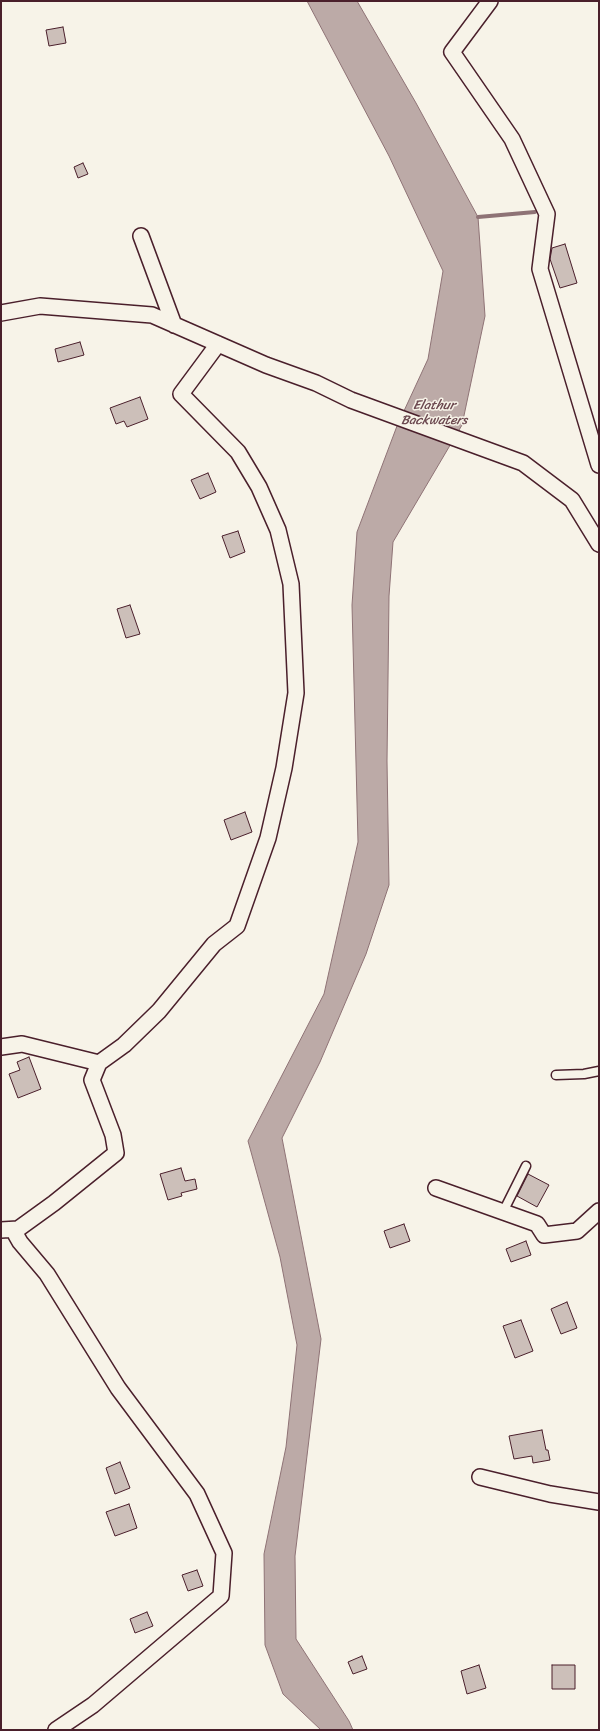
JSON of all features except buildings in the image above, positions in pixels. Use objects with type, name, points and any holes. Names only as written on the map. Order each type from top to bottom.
[{"type":"street","points":[[490,1],[452,52],[512,139],[547,214],[540,269],[599,465]]},
{"type":"street","points":[[141,236],[174,325]]},
{"type":"street","points":[[1,313],[40,306],[152,315],[218,344],[316,383],[351,400],[523,463],[572,500],[599,544]]},
{"type":"street","points":[[1,1230],[18,1228],[54,1203],[116,1153],[113,1135],[92,1080],[100,1062],[124,1045],[159,1011],[214,944],[237,926],[268,838],[284,768],[296,693],[291,584],[278,530],[259,487],[238,452],[181,394],[218,344]]},
{"type":"street","points":[[1,1047],[22,1044],[100,1062]]},
{"type":"street","points":[[436,1188],[537,1224],[544,1235],[577,1231],[599,1211]]},
{"type":"street","points":[[18,1228],[16,1235],[20,1242],[47,1274],[118,1388],[196,1494],[224,1553],[221,1596],[93,1706],[56,1730]]},
{"type":"street","points":[[480,1477],[550,1494],[599,1502]]},
{"type":"lane","points":[[556,1075],[584,1074],[599,1071]]},
{"type":"lane","points":[[503,1212],[526,1166]]},
{"type":"water","name":"Elathur Backwaters","points":[[307,1],[357,1],[416,103],[478,217],[485,316],[462,425],[393,542],[389,596],[387,761],[389,885],[366,954],[320,1062],[282,1138],[321,1339],[295,1556],[296,1639],[349,1721],[353,1730],[321,1730],[283,1694],[265,1645],[264,1554],[286,1447],[297,1345],[280,1257],[248,1141],[324,994],[358,842],[352,605],[357,532],[397,426],[428,359],[443,271],[389,156]]},
{"type":"waterway","points":[[478,217],[535,212]]}]
